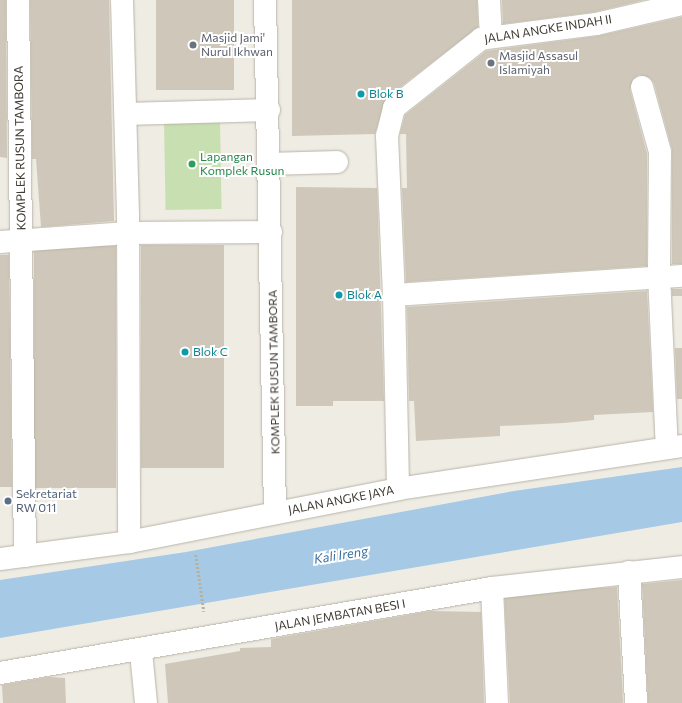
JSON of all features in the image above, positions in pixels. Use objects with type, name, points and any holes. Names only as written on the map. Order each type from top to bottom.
[{"type":"street","name":"KOMPLEK RUSUN TAMBORA","points":[[18,0],[22,238],[128,233],[271,232]]},
{"type":"street","points":[[122,0],[128,233],[129,542]]},
{"type":"street","name":"KOMPLEK RUSUN TAMBORA","points":[[265,0],[269,110],[275,512]]},
{"type":"street","points":[[489,0],[491,36]]},
{"type":"street","name":"JALAN ANGKE INDAH II","points":[[398,489],[394,295],[388,136],[398,104],[438,77],[474,42],[491,36],[563,29],[682,4]]},
{"type":"street","points":[[642,86],[660,152],[659,275],[674,447]]},
{"type":"street","points":[[126,114],[269,110]]},
{"type":"street","points":[[270,164],[337,162]]},
{"type":"street","points":[[0,242],[22,238],[25,556]]},
{"type":"street","points":[[394,295],[659,275],[682,276]]},
{"type":"street","name":"JALAN ANGKE JAYA","points":[[0,559],[129,542],[275,512],[398,489],[674,447]]},
{"type":"street","name":"JALAN JEMBATAN BESI I","points":[[0,673],[141,652],[492,588],[682,567]]},
{"type":"street","points":[[629,572],[636,703]]},
{"type":"street","points":[[492,588],[497,703]]},
{"type":"street","points":[[141,652],[146,703]]},
{"type":"path","points":[[195,552],[205,613]]},
{"type":"green space","name":"Lapangan Komplek Rusun","points":[[220,119],[222,209],[166,210],[164,120]]},
{"type":"water","name":"Kali Ireng","points":[[682,467],[682,522],[0,638],[0,580],[186,552],[514,491]]},
{"type":"building","points":[[0,0],[6,0],[7,158],[0,157]]},
{"type":"building","points":[[30,0],[109,0],[114,221],[41,227],[36,159],[32,159]]},
{"type":"building","name":"Masjid Jami' Nurul Ikhwan","points":[[156,0],[234,0],[234,90],[156,90]]},
{"type":"building","name":"Blok B","points":[[292,0],[477,0],[478,27],[386,98],[375,134],[292,136]]},
{"type":"building","points":[[502,0],[644,0],[594,12],[503,24]]},
{"type":"building","points":[[682,17],[682,264],[672,264],[672,149],[654,83],[650,78],[639,75],[633,79],[630,90],[647,154],[647,266],[406,282],[402,188],[407,188],[406,134],[400,134],[405,115],[486,51],[598,36]]},
{"type":"building","name":"Blok A","points":[[296,187],[377,188],[384,401],[333,401],[333,406],[296,406]]},
{"type":"building","name":"Blok C","points":[[141,245],[224,245],[224,468],[141,468]]},
{"type":"building","points":[[34,246],[116,246],[116,488],[34,488]]},
{"type":"building","points":[[0,255],[9,255],[12,487],[0,487]]},
{"type":"building","points":[[672,289],[682,289],[682,296],[672,296]]},
{"type":"building","points":[[647,291],[653,412],[594,415],[594,420],[564,423],[500,426],[500,436],[416,441],[414,401],[409,401],[407,307]]},
{"type":"building","points":[[675,348],[682,348],[682,399],[677,399]]},
{"type":"building","points":[[682,580],[682,703],[648,703],[642,584]]},
{"type":"building","points":[[617,587],[623,703],[510,703],[504,593]]},
{"type":"building","points":[[431,611],[481,612],[484,703],[168,703],[165,664],[240,651],[240,648],[271,647],[271,639]]},
{"type":"building","points":[[49,677],[65,678],[66,703],[3,703],[2,685]]},
{"type":"place","name":"Masjid Jami' Nurul Ikhwan","points":[[193,45]]},
{"type":"place","name":"Masjid Assasul Islamiyah","points":[[491,63]]},
{"type":"place","name":"Blok B","points":[[361,94]]},
{"type":"place","name":"Lapangan Komplek Rusun","points":[[192,164]]},
{"type":"place","name":"Blok A","points":[[339,295]]},
{"type":"place","name":"Blok C","points":[[185,352]]},
{"type":"place","name":"Sekretariat RW 011","points":[[8,501]]}]
